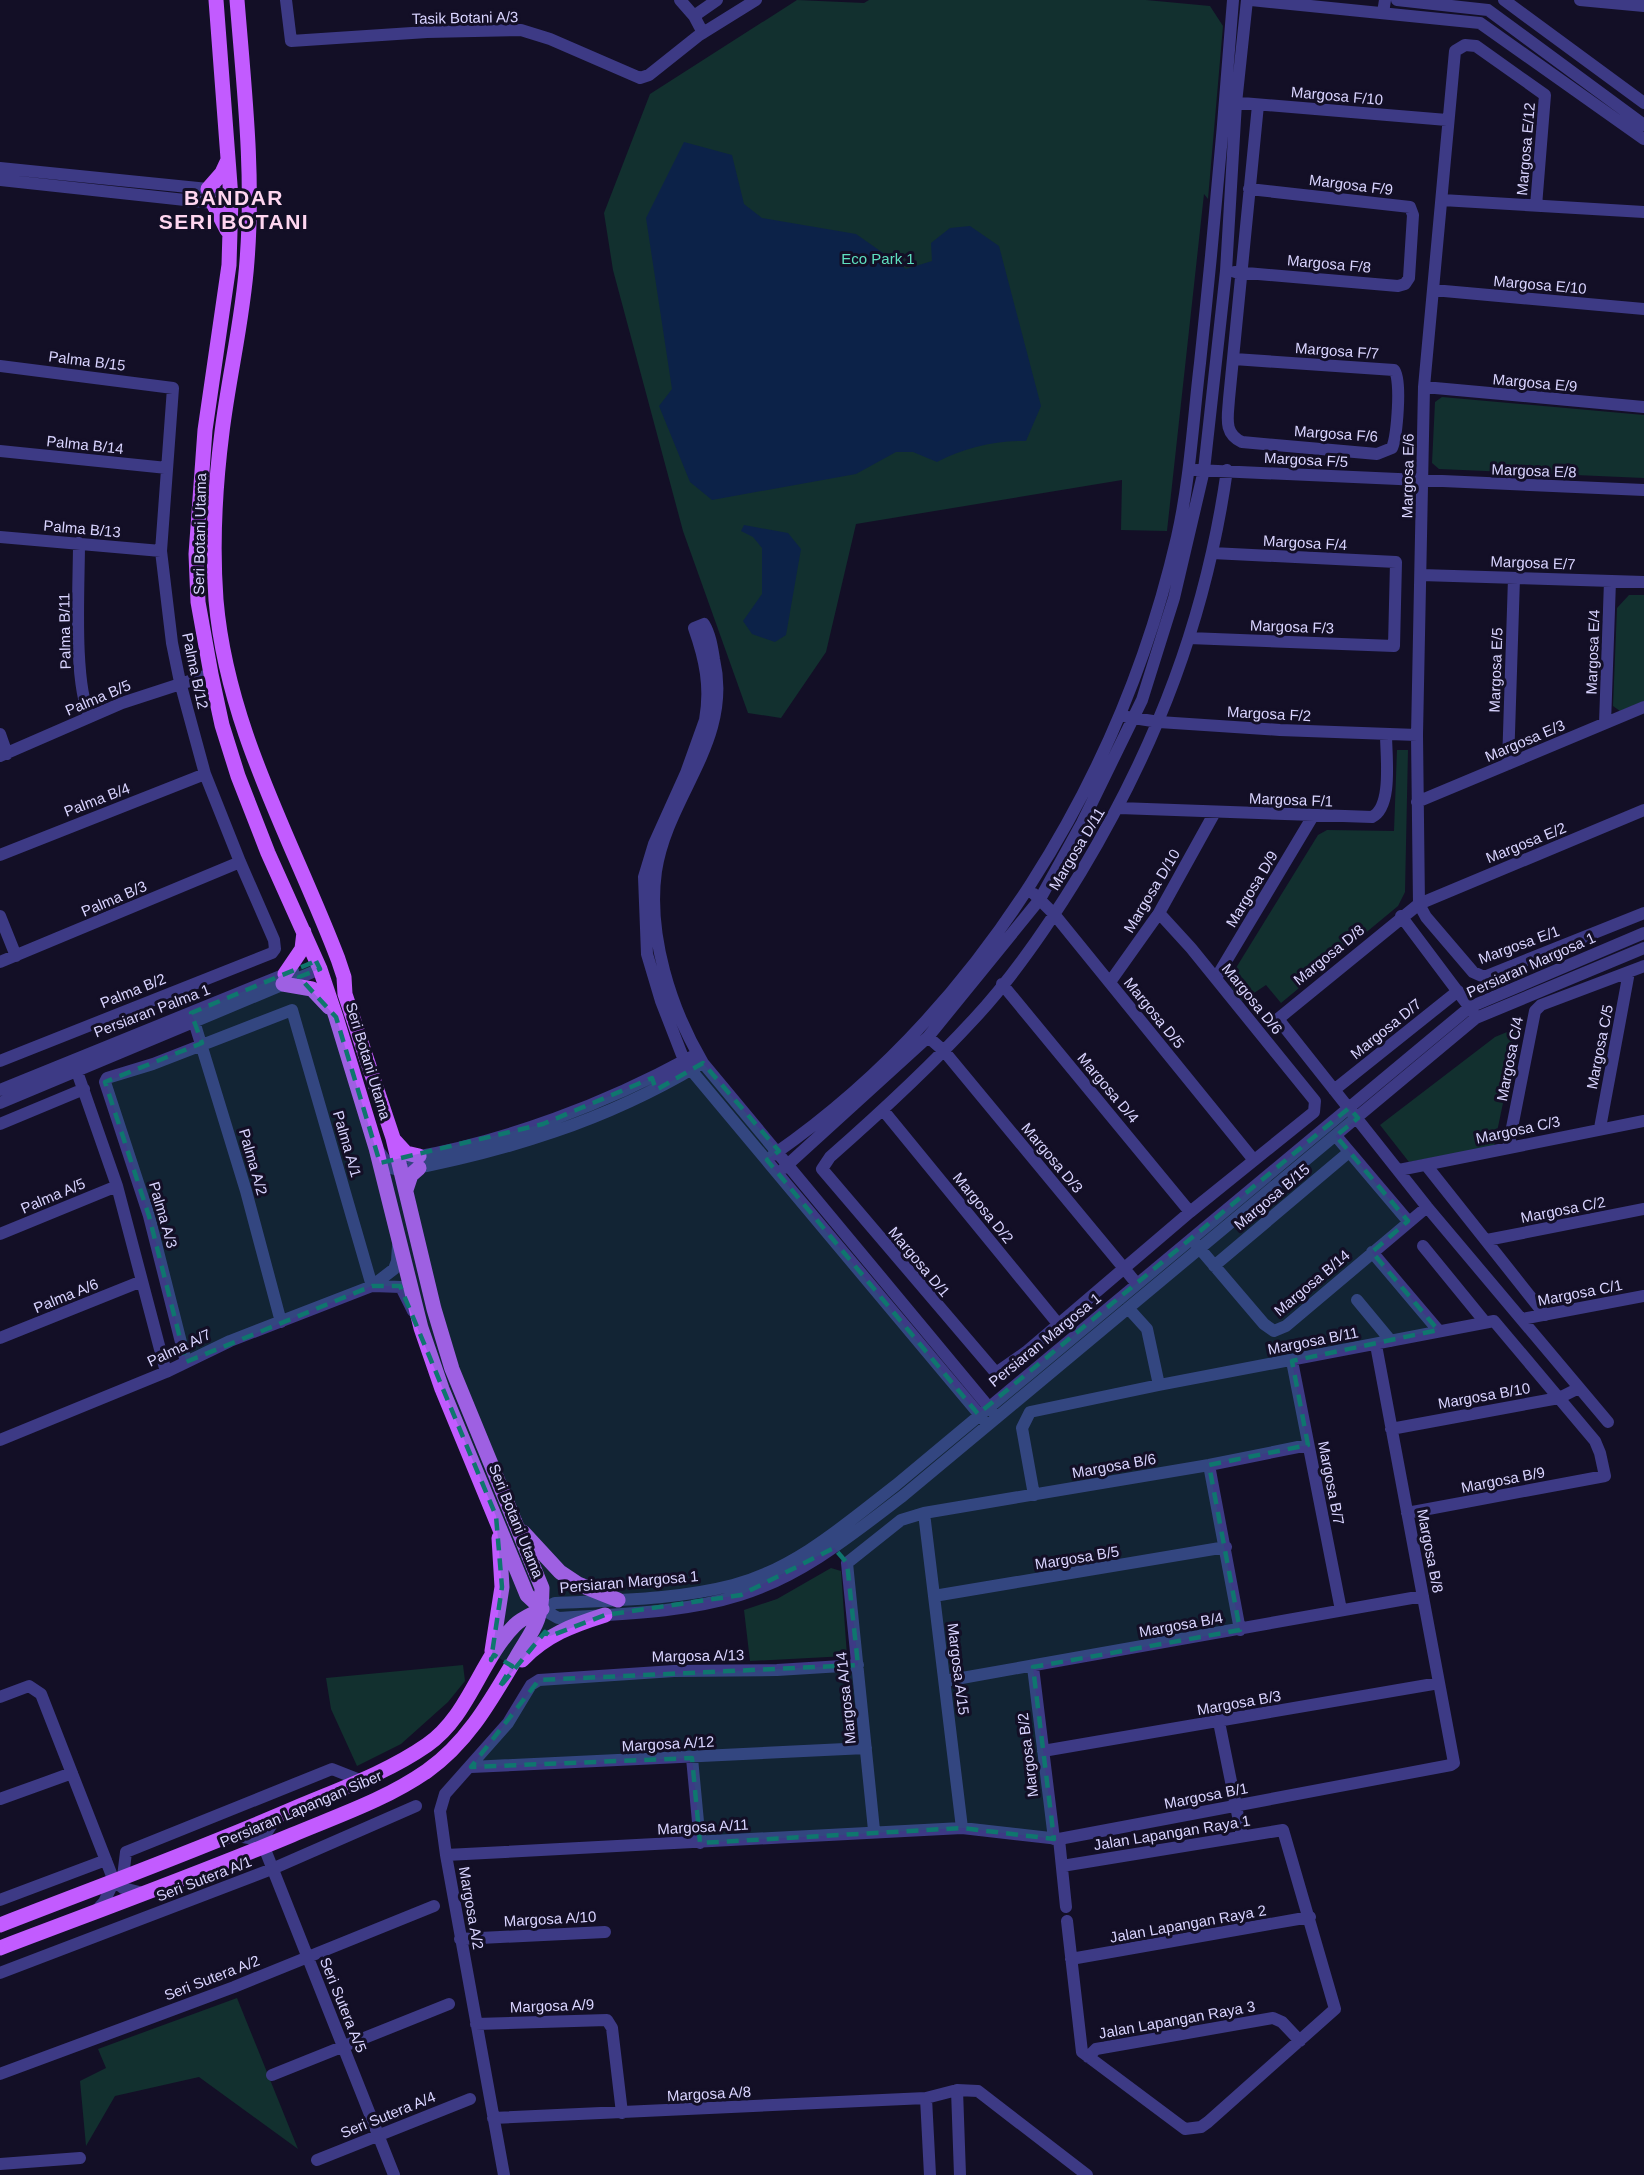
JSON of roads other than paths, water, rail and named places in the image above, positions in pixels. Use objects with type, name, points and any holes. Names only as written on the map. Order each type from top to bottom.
[{"type":"main road","name":"Seri Botani Utama","points":[[216,0],[231,198],[229,265],[205,430],[196,554],[198,602],[211,674],[222,725],[238,776],[268,853],[320,964],[376,1148],[421,1328],[442,1389],[527,1595],[542,1609]]},
{"type":"main road","name":"Seri Botani Utama","points":[[237,0],[250,179],[248,248],[222,433],[216,541],[216,601],[240,720],[280,825],[324,921],[344,977],[345,994],[393,1138],[397,1166],[406,1190],[434,1309],[452,1369],[542,1588],[542,1609]]},
{"type":"main road","points":[[228,159],[210,196],[221,214],[230,239]]},
{"type":"main road","points":[[248,248],[241,211],[231,198],[250,179]]},
{"type":"main road","points":[[324,921],[320,929],[325,948],[320,964],[331,969],[345,994]]},
{"type":"main road","points":[[304,931],[302,949],[284,979],[312,989],[336,1017]]},
{"type":"main road","points":[[393,1138],[406,1153],[419,1162],[406,1190]]},
{"type":"main road","points":[[491,1660],[502,1587],[496,1516]]},
{"type":"main road","points":[[516,1525],[560,1572],[578,1584],[618,1600]]},
{"type":"main road","name":"Persiaran Lapangan Siber","points":[[0,1925],[277,1816],[404,1760],[429,1744],[462,1708],[517,1623],[542,1609]]},
{"type":"main road","name":"Persiaran Lapangan Siber","points":[[0,1948],[264,1847],[349,1811],[427,1771],[477,1722],[533,1634],[542,1609]]},
{"type":"main road","points":[[500,1688],[524,1658],[545,1640],[568,1626],[605,1615]]},
{"type":"street","name":"Tasik Botani A/3","points":[[286,0],[291,41],[427,32],[521,30],[550,39],[631,74],[645,77],[703,33]]},
{"type":"street","points":[[680,0],[694,16],[703,33],[756,0]]},
{"type":"street","points":[[694,16],[717,0]]},
{"type":"street","points":[[778,1173],[928,1037],[1040,899],[1082,823],[1134,720],[1155,663],[1171,609],[1204,470],[1226,271],[1233,0]]},
{"type":"street","points":[[767,1160],[820,1119],[920,1027],[1000,929],[1028,889],[1087,789],[1121,714],[1161,598],[1178,534],[1188,470],[1231,102],[1249,0],[1384,6],[1480,23],[1644,139]]},
{"type":"street","points":[[1397,0],[1488,10],[1644,125]]},
{"type":"street","points":[[1504,0],[1644,104]]},
{"type":"street","points":[[1580,0],[1644,6]]},
{"type":"street","points":[[1462,21],[1464,7]]},
{"type":"street","name":"Margosa E/12","points":[[1455,51],[1465,45],[1476,46],[1545,94],[1536,206]]},
{"type":"street","name":"Margosa E/6","points":[[1419,904],[1417,735],[1424,387],[1455,51]]},
{"type":"street","name":"Margosa F/10","points":[[1231,102],[1447,120]]},
{"type":"street","points":[[1234,359],[1258,105]]},
{"type":"street","points":[[0,168],[210,196]]},
{"type":"street","points":[[0,180],[231,198]]},
{"type":"street","name":"Margosa F/9","points":[[1249,189],[1407,206],[1413,212],[1412,245]]},
{"type":"street","points":[[1442,200],[1644,212]]},
{"type":"street","name":"Margosa F/8","points":[[1210,270],[1398,286],[1405,284],[1408,278],[1412,245]]},
{"type":"street","name":"Margosa E/10","points":[[1433,290],[1644,309]]},
{"type":"street","name":"Margosa F/7","points":[[1234,359],[1394,370],[1398,377],[1397,414]]},
{"type":"street","name":"Margosa F/6","points":[[1234,359],[1227,426],[1230,434],[1242,442],[1377,453],[1392,448],[1396,439],[1397,414]]},
{"type":"street","name":"Palma B/15","points":[[0,366],[171,386]]},
{"type":"street","name":"Palma B/12","points":[[171,386],[173,391],[161,551],[180,682],[205,774],[274,940],[275,949]]},
{"type":"street","name":"Margosa E/9","points":[[1424,387],[1644,407]]},
{"type":"street","name":"Palma B/14","points":[[0,451],[167,468]]},
{"type":"street","name":"Margosa F/5","points":[[1188,470],[1227,470],[1422,482]]},
{"type":"street","name":"Margosa D/11","points":[[822,1169],[830,1157],[944,1052],[1002,984],[1054,914],[1119,808],[1159,722],[1189,638],[1212,553],[1227,470]]},
{"type":"street","name":"Margosa E/8","points":[[1422,482],[1644,490]]},
{"type":"street","name":"Palma B/13","points":[[0,537],[161,551]]},
{"type":"street","name":"Palma B/11","points":[[79,543],[81,680],[84,705],[90,717]]},
{"type":"street","name":"Margosa F/4","points":[[1212,553],[1396,562],[1394,646]]},
{"type":"street","name":"Margosa E/7","points":[[1421,575],[1644,582]]},
{"type":"street","name":"Margosa E/5","points":[[1508,764],[1514,578]]},
{"type":"street","name":"Margosa E/4","points":[[1605,723],[1610,581]]},
{"type":"street","points":[[650,871],[706,743],[718,708],[716,668],[704,624],[694,629],[707,670],[708,705],[705,720],[650,871],[647,954],[661,1001],[688,1065],[778,1173],[973,1398],[987,1407],[993,1421]]},
{"type":"street","name":"Margosa F/3","points":[[1189,638],[1394,646]]},
{"type":"street","name":"Palma B/5","points":[[3,755],[90,717],[180,682],[211,674]]},
{"type":"street","name":"Margosa E/3","points":[[1417,802],[1644,707]]},
{"type":"street","name":"Margosa F/2","points":[[1121,714],[1134,720],[1159,722],[1417,735]]},
{"type":"street","points":[[0,734],[3,755]]},
{"type":"street","name":"Margosa F/1","points":[[1119,808],[1371,817],[1379,813],[1385,802],[1386,734]]},
{"type":"street","name":"Palma B/4","points":[[0,855],[205,774]]},
{"type":"street","name":"Margosa E/2","points":[[1401,916],[1419,904],[1644,810]]},
{"type":"street","name":"Margosa D/10","points":[[1110,982],[1159,913],[1215,812]]},
{"type":"street","name":"Margosa D/9","points":[[1216,978],[1313,816]]},
{"type":"street","name":"Palma B/3","points":[[0,962],[240,862]]},
{"type":"street","name":"Margosa D/5","points":[[1028,889],[1054,914],[1253,1159]]},
{"type":"street","points":[[650,894],[659,952],[672,996],[700,1058],[789,1164],[973,1398]]},
{"type":"street","name":"Margosa E/1","points":[[1419,904],[1426,917],[1473,972],[1484,977],[1644,913]]},
{"type":"street","name":"Margosa D/6","points":[[1159,913],[1216,978],[1315,1101],[1314,1112],[1253,1159]]},
{"type":"street","points":[[0,916],[16,956]]},
{"type":"street","points":[[1401,916],[1473,1012]]},
{"type":"street","name":"Margosa D/8","points":[[1334,1090],[1278,1019],[1401,916]]},
{"type":"street","name":"Persiaran Margosa 1","points":[[542,1609],[555,1603],[694,1593],[735,1585],[830,1543],[904,1495],[1128,1308],[1195,1243],[1473,1012],[1644,933]]},
{"type":"street","name":"Persiaran Margosa 1","points":[[1473,1012],[1644,948]]},
{"type":"street","name":"Palma B/2","points":[[0,1061],[272,953],[275,949]]},
{"type":"street","name":"Persiaran Palma 1","points":[[75,1064],[193,1018],[320,964]]},
{"type":"street","points":[[1629,972],[1644,966]]},
{"type":"street","name":"Margosa C/4","points":[[1508,1148],[1535,1011],[1541,1005],[1629,972]]},
{"type":"street","name":"Margosa C/5","points":[[1600,1128],[1629,972]]},
{"type":"street","name":"Margosa D/4","points":[[1002,984],[1190,1212]]},
{"type":"street","name":"Margosa D/7","points":[[1334,1090],[1458,991]]},
{"type":"street","name":"Palma A/1","points":[[202,1043],[292,1010],[372,1286]]},
{"type":"street","name":"Palma A/2","points":[[193,1018],[246,1191],[281,1322]]},
{"type":"street","name":"Margosa D/3","points":[[928,1037],[944,1052],[1137,1284]]},
{"type":"street","name":"Palma A/3","points":[[186,1362],[149,1216],[105,1082],[107,1078],[153,1064],[202,1043]]},
{"type":"street","points":[[397,1166],[548,1136],[654,1084],[700,1058]]},
{"type":"street","points":[[75,1064],[117,1186],[166,1372]]},
{"type":"street","points":[[0,1090],[75,1064]]},
{"type":"street","points":[[0,1103],[75,1064]]},
{"type":"street","points":[[419,1162],[543,1124],[654,1084]]},
{"type":"street","points":[[0,1125],[84,1089]]},
{"type":"street","points":[[1334,1090],[1428,1207],[1608,1422]]},
{"type":"street","name":"Margosa D/2","points":[[883,1110],[1059,1325]]},
{"type":"street","name":"Persiaran Margosa 1","points":[[542,1609],[558,1618],[711,1603],[741,1595],[801,1568],[966,1424],[1137,1284],[1336,1136],[1354,1113]]},
{"type":"street","name":"Margosa C/3","points":[[1399,1170],[1644,1121]]},
{"type":"street","points":[[543,1124],[548,1136]]},
{"type":"street","points":[[1336,1136],[1408,1221]]},
{"type":"street","points":[[376,1148],[397,1166]]},
{"type":"street","name":"Margosa B/15","points":[[1214,1266],[1349,1152]]},
{"type":"street","points":[[1059,1325],[1253,1159]]},
{"type":"street","points":[[1426,1165],[1545,1315]]},
{"type":"street","points":[[386,1186],[397,1166]]},
{"type":"street","name":"Margosa D/1","points":[[822,1169],[996,1373],[1059,1325]]},
{"type":"street","name":"Palma A/5","points":[[0,1234],[117,1186]]},
{"type":"street","name":"Margosa B/14","points":[[1195,1243],[1264,1324],[1274,1331],[1286,1326],[1408,1221],[1428,1207]]},
{"type":"street","name":"Margosa C/2","points":[[1487,1240],[1644,1209]]},
{"type":"street","name":"Palma A/7","points":[[0,1440],[166,1372],[230,1341],[372,1286],[384,1279],[397,1261],[397,1230]]},
{"type":"street","points":[[1423,1246],[1485,1322],[1494,1321],[1559,1398]]},
{"type":"street","points":[[1372,1252],[1438,1330]]},
{"type":"street","name":"Palma A/6","points":[[0,1338],[142,1281]]},
{"type":"street","name":"Palma A/7","points":[[372,1286],[401,1287],[421,1328]]},
{"type":"street","name":"Margosa C/1","points":[[1522,1319],[1644,1296]]},
{"type":"street","points":[[1357,1300],[1391,1341]]},
{"type":"street","points":[[1128,1308],[1147,1329],[1159,1384]]},
{"type":"street","name":"Margosa B/11","points":[[1034,1495],[1022,1428],[1030,1412],[1159,1384],[1292,1361],[1485,1322]]},
{"type":"street","name":"Margosa B/8","points":[[1376,1345],[1454,1763]]},
{"type":"street","name":"Margosa B/7","points":[[1292,1361],[1341,1610]]},
{"type":"street","name":"Margosa B/10","points":[[1391,1429],[1559,1398],[1580,1388]]},
{"type":"street","points":[[966,1424],[973,1398]]},
{"type":"street","name":"Margosa B/9","points":[[1407,1513],[1605,1476],[1595,1441],[1574,1412],[1559,1398]]},
{"type":"street","name":"Margosa B/6","points":[[847,1563],[901,1520],[924,1513],[1209,1465],[1308,1445]]},
{"type":"street","points":[[1209,1465],[1240,1630]]},
{"type":"street","name":"Margosa A/15","points":[[924,1513],[962,1828]]},
{"type":"street","points":[[830,1543],[847,1563]]},
{"type":"street","name":"Margosa B/5","points":[[934,1596],[1226,1547]]},
{"type":"street","name":"Margosa A/14","points":[[847,1563],[874,1830]]},
{"type":"street","name":"Margosa B/4","points":[[945,1681],[1423,1596]]},
{"type":"street","name":"Margosa A/13","points":[[539,1680],[674,1671],[777,1670],[858,1665]]},
{"type":"street","name":"Margosa B/2","points":[[1033,1667],[1066,1907]]},
{"type":"street","name":"Margosa A/2","points":[[504,2175],[460,1938],[440,1802],[508,1723],[531,1685],[539,1680]]},
{"type":"street","name":"Margosa B/3","points":[[1043,1751],[1439,1683]]},
{"type":"street","points":[[0,1698],[29,1686],[41,1694],[106,1860],[123,1888],[142,1893]]},
{"type":"street","points":[[1219,1722],[1242,1836]]},
{"type":"street","name":"Margosa A/12","points":[[471,1767],[866,1748]]},
{"type":"street","points":[[692,1758],[700,1843]]},
{"type":"street","name":"Margosa B/1","points":[[962,1828],[1056,1839],[1454,1763]]},
{"type":"street","points":[[95,1912],[119,1879],[126,1852],[332,1769],[360,1780]]},
{"type":"street","points":[[0,1799],[72,1773]]},
{"type":"street","name":"Seri Sutera A/1","points":[[0,1973],[273,1869],[416,1806]]},
{"type":"street","points":[[264,1847],[265,1835],[277,1816]]},
{"type":"street","name":"Margosa A/11","points":[[446,1855],[700,1843],[874,1830],[962,1828]]},
{"type":"street","name":"Jalan Lapangan Raya 1","points":[[1062,1866],[1283,1830],[1286,1833],[1310,1917]]},
{"type":"street","points":[[232,1834],[254,1839],[264,1847]]},
{"type":"street","name":"Seri Sutera A/5","points":[[264,1847],[394,2175]]},
{"type":"street","points":[[0,1900],[106,1860]]},
{"type":"street","name":"Seri Sutera A/2","points":[[0,2074],[234,1987],[434,1906]]},
{"type":"street","points":[[1068,1921],[1082,2052],[1185,2129],[1192,2129],[1208,2122],[1335,2009],[1310,1917]]},
{"type":"street","name":"Jalan Lapangan Raya 2","points":[[1071,1959],[1310,1917]]},
{"type":"street","name":"Margosa A/10","points":[[460,1938],[605,1932]]},
{"type":"street","points":[[272,2075],[449,2004]]},
{"type":"street","name":"Jalan Lapangan Raya 3","points":[[1088,2056],[1096,2049],[1273,2018],[1282,2022],[1300,2041]]},
{"type":"street","name":"Margosa A/9","points":[[476,2024],[607,2020],[612,2028],[622,2113]]},
{"type":"street","points":[[960,2175],[957,2090],[978,2091],[1087,2175]]},
{"type":"street","name":"Margosa A/8","points":[[493,2118],[926,2098],[957,2090]]},
{"type":"street","points":[[926,2098],[930,2175]]},
{"type":"street","name":"Seri Sutera A/4","points":[[317,2160],[470,2099]]},
{"type":"street","points":[[0,2164],[80,2158]]},
{"type":"water","points":[[684,142],[732,155],[744,204],[762,218],[856,234],[906,269],[932,261],[931,243],[950,228],[970,226],[999,246],[1041,406],[1026,441],[980,446],[937,462],[913,452],[896,452],[856,474],[712,500],[690,482],[659,406],[672,389],[646,218]]},
{"type":"water","points":[[744,525],[788,533],[801,549],[786,635],[775,642],[752,634],[743,621],[762,594],[762,548],[753,537],[741,531]]},
{"type":"district","name":"BANDAR SERI BOTANI","points":[[234,210]]},
{"type":"park label","name":"Eco Park 1","points":[[878,259]]}]
